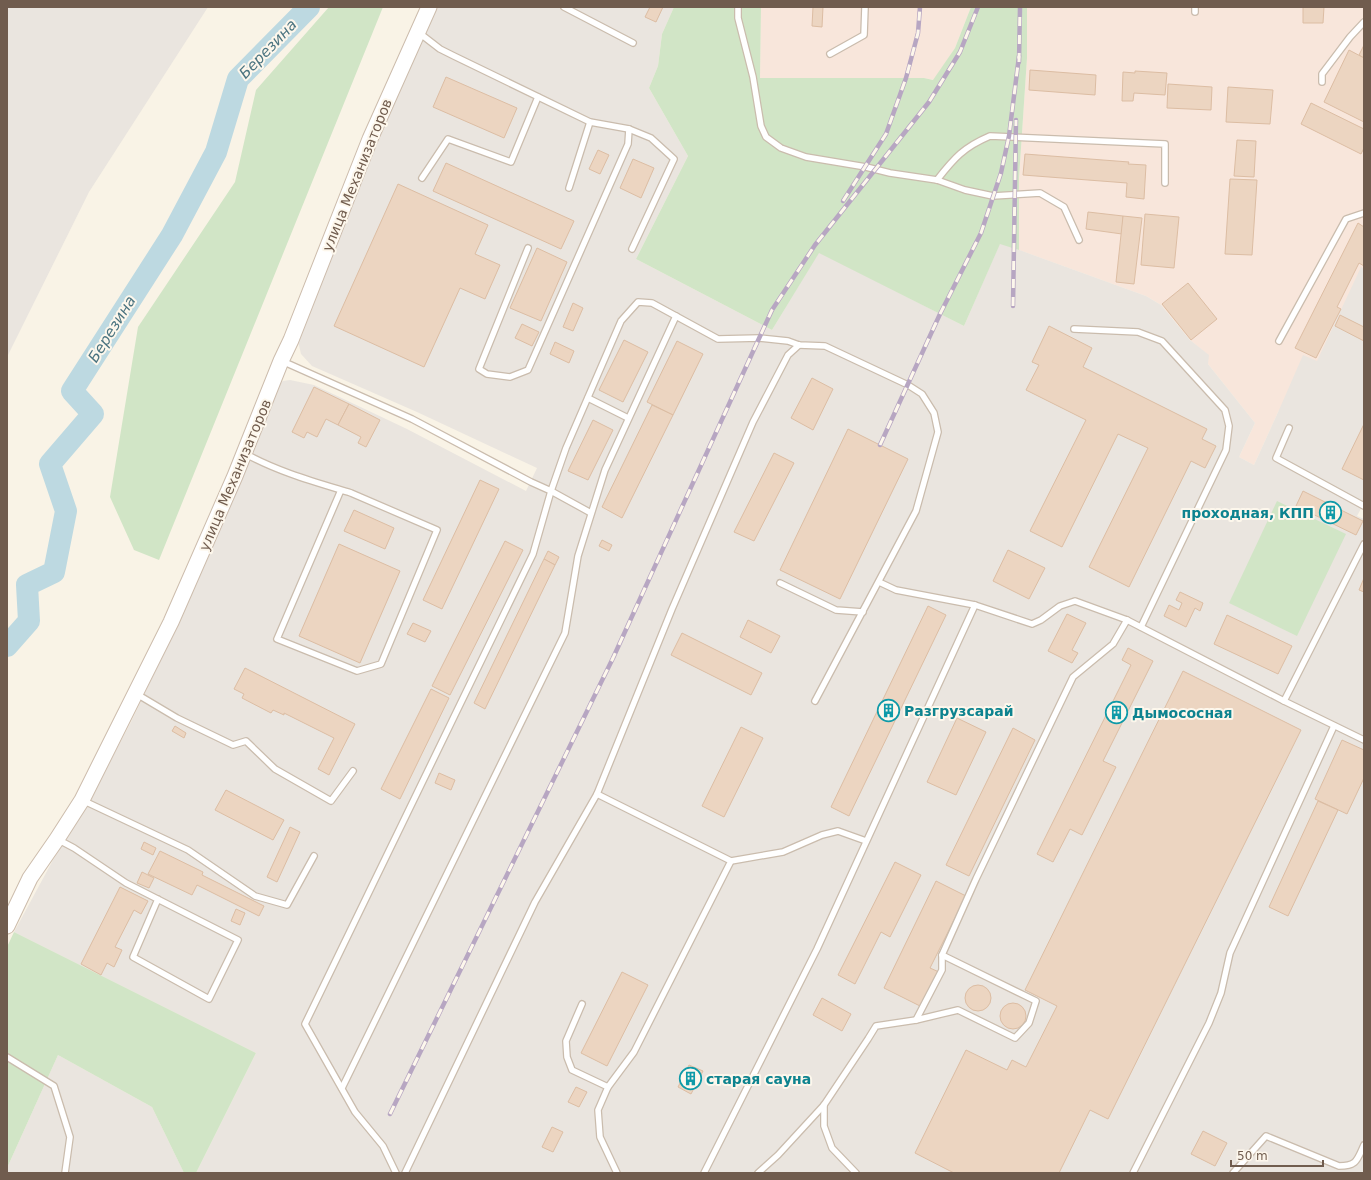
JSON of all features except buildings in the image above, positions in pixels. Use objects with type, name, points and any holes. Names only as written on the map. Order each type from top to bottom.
[{"type":"street","name":"улица Механизаторов","points":[[7,926],[30,878],[82,800],[171,622],[291,340],[370,139],[429,7]]},
{"type":"lane","points":[[564,7],[633,43]]},
{"type":"lane","points":[[738,7],[738,18],[754,77],[761,126],[766,137],[781,148],[806,157],[866,167],[890,173],[937,180],[965,190],[993,196],[1040,193],[1064,207],[1079,240]]},
{"type":"lane","points":[[830,54],[864,35],[865,7]]},
{"type":"lane","points":[[1322,82],[1322,74],[1350,37],[1364,22]]},
{"type":"lane","points":[[418,32],[440,49],[590,122],[629,129],[651,138],[674,159],[632,250]]},
{"type":"lane","points":[[422,178],[448,139],[511,162],[538,97]]},
{"type":"lane","points":[[569,188],[590,122]]},
{"type":"lane","points":[[528,248],[479,369],[487,374],[510,377],[528,370],[628,144],[629,129]]},
{"type":"lane","points":[[937,180],[952,160],[973,143],[990,136],[1164,144],[1165,183]]},
{"type":"lane","points":[[1279,341],[1346,219],[1364,213]]},
{"type":"lane","points":[[396,1173],[383,1146],[355,1112],[306,1024],[533,554],[551,491],[566,448],[621,321],[638,302],[652,303],[718,339],[760,338],[788,341],[799,345],[825,346],[908,385],[922,394],[934,413],[938,432],[916,511],[815,701]]},
{"type":"lane","points":[[342,1088],[565,634],[578,556],[604,470],[676,316]]},
{"type":"lane","points":[[1074,329],[1138,332],[1162,341],[1225,410],[1229,426],[1226,450],[1141,627]]},
{"type":"lane","points":[[405,1173],[535,902],[597,794],[672,609],[753,422],[788,355],[799,345]]},
{"type":"lane","points":[[281,361],[412,419],[591,513]]},
{"type":"lane","points":[[588,398],[628,418]]},
{"type":"lane","points":[[1289,428],[1276,458],[1364,506]]},
{"type":"lane","points":[[244,453],[297,477],[341,490],[351,493],[437,530],[381,664],[357,671],[277,639],[341,490]]},
{"type":"lane","points":[[1284,701],[1364,544]]},
{"type":"lane","points":[[879,582],[896,590],[975,604],[1032,624],[1041,620],[1060,606],[1075,601],[1127,620],[1284,701],[1364,740]]},
{"type":"lane","points":[[780,583],[836,610],[863,612]]},
{"type":"lane","points":[[704,1173],[816,949],[975,604]]},
{"type":"lane","points":[[916,1020],[942,970],[942,955],[976,879],[1072,677],[1113,644],[1127,620]]},
{"type":"lane","points":[[135,693],[177,718],[233,745],[246,741],[275,769],[332,801],[353,771]]},
{"type":"lane","points":[[1133,1173],[1209,1023],[1221,993],[1230,953],[1334,726]]},
{"type":"lane","points":[[597,794],[731,861],[783,852],[822,835],[838,831],[866,841]]},
{"type":"lane","points":[[82,800],[188,850],[255,896],[287,905],[314,856]]},
{"type":"lane","points":[[57,839],[74,848],[126,883],[158,899],[238,940],[209,999],[133,957],[158,899]]},
{"type":"lane","points":[[617,1173],[600,1137],[598,1110],[608,1087],[634,1052],[731,861]]},
{"type":"lane","points":[[758,1173],[778,1155],[824,1105],[876,1026],[916,1020],[958,1010],[1015,1038],[1029,1023],[1036,1001],[942,955]]},
{"type":"lane","points":[[582,1004],[566,1041],[567,1057],[572,1070],[608,1087]]},
{"type":"lane","points":[[7,1057],[54,1086],[70,1137],[65,1173]]},
{"type":"lane","points":[[824,1105],[824,1126],[832,1148],[856,1173]]},
{"type":"lane","points":[[1233,1173],[1266,1136],[1339,1166],[1349,1166],[1356,1161],[1364,1145]]},
{"type":"shaded area","points":[[7,7],[208,7],[89,192],[7,357]]},
{"type":"shaded area","points":[[437,7],[674,7],[662,34],[658,66],[649,88],[688,156],[636,259],[772,330],[819,252],[964,326],[1000,243],[1146,296],[1161,305],[1190,340],[1209,355],[1208,364],[1255,423],[1239,457],[1254,465],[1303,355],[1317,361],[1361,267],[1364,269],[1364,503],[1357,516],[1364,519],[1364,1173],[196,1173],[256,1053],[14,932],[53,860],[85,809],[131,722],[211,551],[278,385],[283,381],[290,380],[314,385],[407,429],[526,491],[537,468],[417,412],[312,366],[301,354],[298,341],[403,77]]},
{"type":"shaded area","points":[[761,7],[971,7],[955,48],[934,80],[924,78],[760,78]]},
{"type":"shaded area","points":[[1027,7],[1364,7],[1364,489],[1279,410],[1254,465],[1239,457],[1255,423],[1208,364],[1208,355],[1190,340],[1161,305],[1146,296],[1019,250],[1019,178],[1027,58]]},
{"type":"shaded area","points":[[58,1055],[152,1107],[184,1173],[7,1173],[7,1168]]},
{"type":"green space","points":[[329,7],[383,7],[159,560],[134,550],[110,497],[138,327],[235,182],[256,90]]},
{"type":"green space","points":[[674,7],[761,7],[760,78],[924,78],[933,80],[955,48],[971,7],[1027,7],[1027,58],[1019,178],[1019,250],[1000,244],[964,326],[819,253],[772,330],[636,259],[688,156],[649,88],[658,66],[662,34]]},
{"type":"green space","points":[[1277,501],[1346,534],[1297,636],[1229,603]]},
{"type":"green space","points":[[14,932],[256,1053],[196,1173],[184,1173],[152,1107],[58,1055],[7,1168],[7,947]]},
{"type":"waterway","name":"Березина","points":[[7,646],[29,621],[27,585],[54,572],[66,511],[50,464],[93,414],[72,391],[172,235],[216,152],[238,79],[309,7]]},
{"type":"railway","points":[[843,201],[886,134],[906,78],[918,33],[920,7]]},
{"type":"railway","points":[[390,1114],[613,658],[772,310],[815,245],[929,102],[960,52],[978,7]]},
{"type":"railway","points":[[1019,62],[1020,7]]},
{"type":"railway","points":[[880,445],[940,314],[981,233],[1001,173],[1009,136],[1019,56]]},
{"type":"railway","points":[[1013,306],[1016,120]]},
{"type":"place","name":"проходная, КПП","points":[[1330,513]]},
{"type":"place","name":"Разгрузсарай","points":[[889,711]]},
{"type":"place","name":"Дымососная","points":[[1117,713]]},
{"type":"place","name":"старая сауна","points":[[690,1079]]}]
